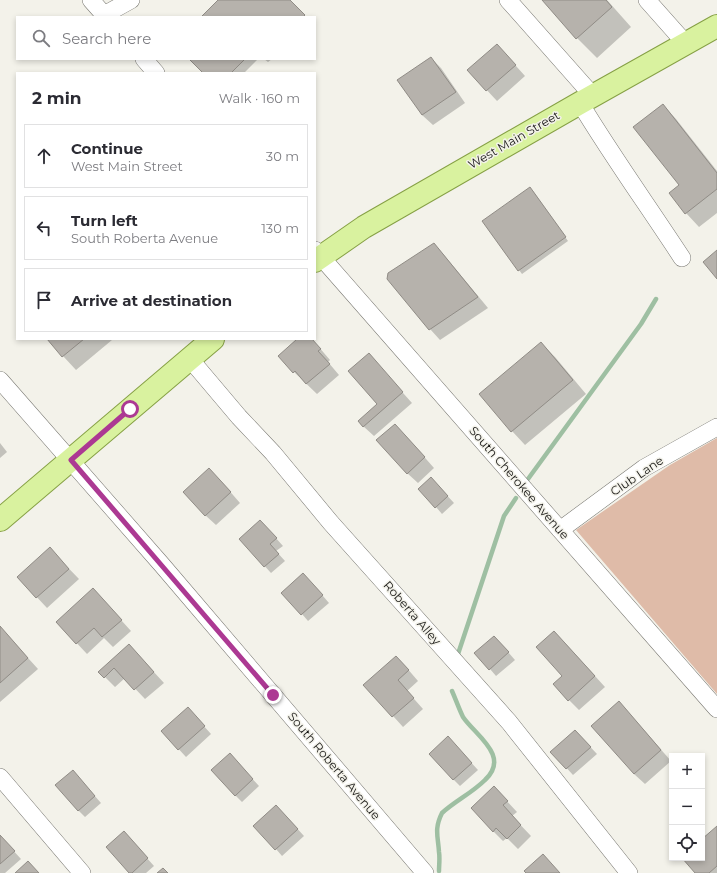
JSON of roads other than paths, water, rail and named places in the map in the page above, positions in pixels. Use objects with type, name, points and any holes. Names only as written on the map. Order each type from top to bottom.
[{"type":"main road","name":"West Main Street","points":[[317,256],[364,227],[586,99],[717,26]]},
{"type":"main road","points":[[0,520],[212,340]]},
{"type":"street","points":[[91,0],[105,16],[131,0]]},
{"type":"street","points":[[508,0],[586,99],[604,142],[682,258]]},
{"type":"street","points":[[647,0],[686,44]]},
{"type":"street","points":[[145,60],[155,72]]},
{"type":"street","name":"South Cherokee Avenue","points":[[317,256],[717,709]]},
{"type":"street","name":"Roberta Alley","points":[[190,358],[239,417],[273,453],[331,523],[509,722],[629,873]]},
{"type":"street","name":"South Roberta Avenue","points":[[0,380],[162,565],[425,873]]},
{"type":"street","name":"Club Lane","points":[[560,530],[644,468],[717,427]]},
{"type":"street","points":[[0,777],[82,873]]},
{"type":"waterway","points":[[528,479],[641,324],[656,299]]},
{"type":"waterway","points":[[457,657],[504,516],[516,498]]},
{"type":"waterway","points":[[439,871],[437,828],[442,813],[485,780],[492,771],[494,763],[493,754],[463,717],[452,691]]}]
